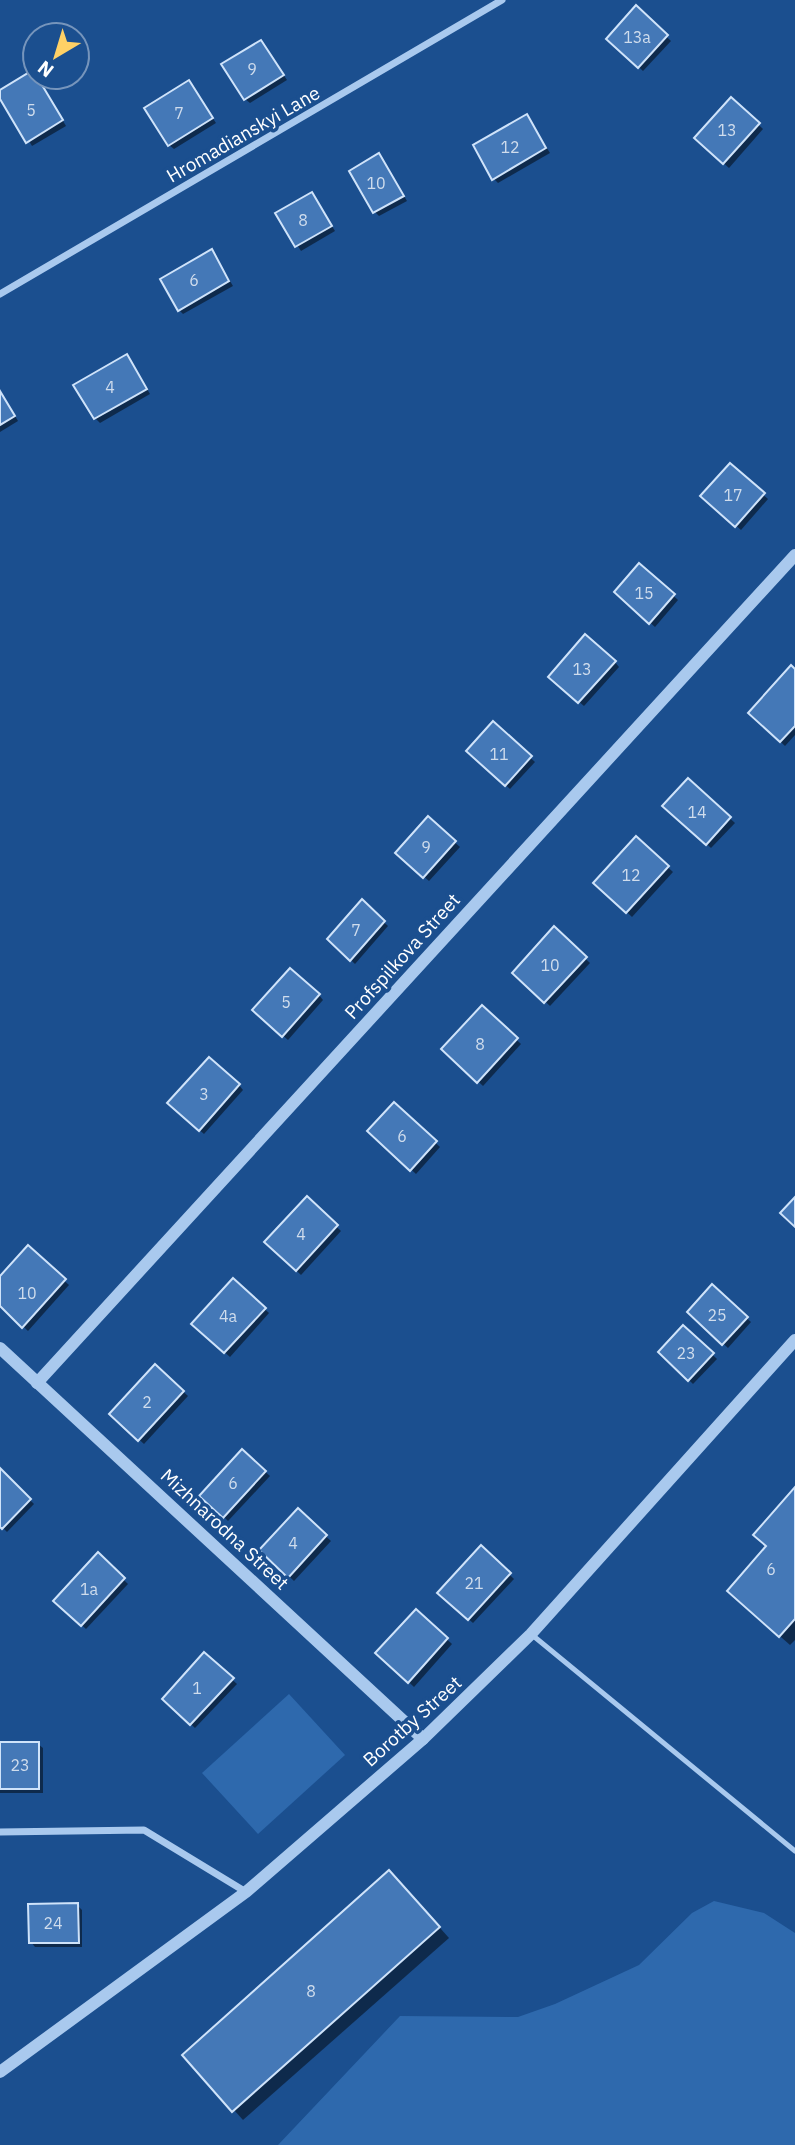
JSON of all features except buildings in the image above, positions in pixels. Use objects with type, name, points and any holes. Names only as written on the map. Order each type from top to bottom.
[{"type":"street","name":"Hromadianskyi Lane","points":[[0,294],[502,0]]},
{"type":"street","name":"Profspilkova Street","points":[[37,1383],[795,555]]},
{"type":"street","name":"Borotby Street","points":[[0,2072],[246,1892],[423,1739],[531,1634],[795,1340]]},
{"type":"street","name":"Mizhnarodna Street","points":[[0,1348],[423,1739]]},
{"type":"street","points":[[0,1832],[144,1830],[246,1892]]},
{"type":"lane","points":[[531,1634],[795,1851]]},
{"type":"shaded area","points":[[289,1694],[345,1755],[258,1834],[202,1773]]},
{"type":"shaded area","points":[[714,1901],[764,1913],[795,1933],[795,2145],[278,2145],[400,2016],[518,2017],[555,2004],[639,1965],[692,1913]]}]
